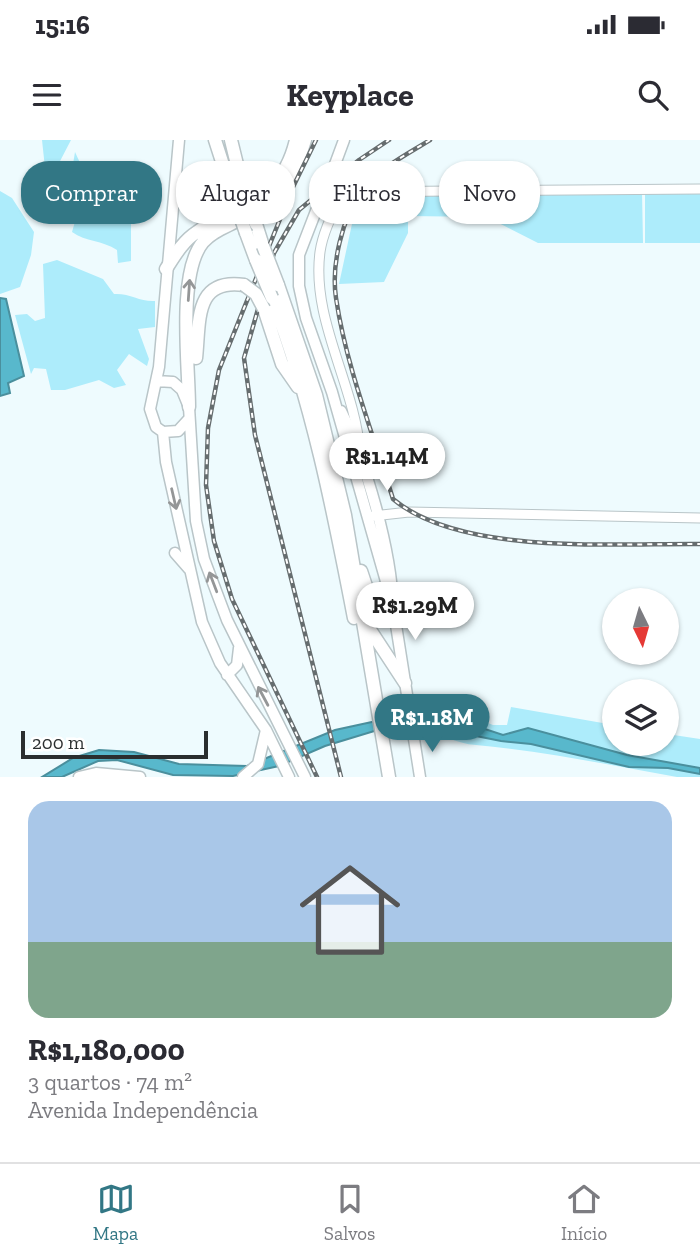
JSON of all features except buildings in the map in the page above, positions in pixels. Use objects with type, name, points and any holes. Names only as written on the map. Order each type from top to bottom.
[{"type":"highway","points":[[215,140],[224,161]]},
{"type":"highway","points":[[232,140],[236,161]]},
{"type":"highway","points":[[166,269],[178,250],[195,232],[260,198],[272,186],[296,140]]},
{"type":"highway","points":[[189,412],[188,288],[193,261],[202,243],[215,232],[280,194],[296,170],[305,140]]},
{"type":"highway","points":[[250,224],[256,260],[272,298],[307,402],[327,478],[374,708]]},
{"type":"highway","points":[[251,228],[263,246],[316,395],[349,536],[374,708],[389,777]]},
{"type":"highway","points":[[189,412],[201,310],[209,291],[225,282],[244,285],[256,294],[264,309],[282,364],[307,402]]},
{"type":"highway","points":[[349,536],[371,595],[380,599],[385,593],[385,586]]},
{"type":"highway","points":[[362,618],[405,684]]},
{"type":"highway","points":[[380,744],[382,777]]},
{"type":"main road","points":[[179,140],[156,381],[150,408],[156,427],[163,432],[178,431],[189,412]]},
{"type":"main road","points":[[344,140],[299,255],[299,286],[306,318],[332,392],[348,426],[357,469],[392,584],[393,606],[420,777]]},
{"type":"main road","points":[[156,381],[178,386],[189,412],[196,522],[204,559],[239,645],[290,746],[297,774]]},
{"type":"main road","points":[[163,432],[166,462],[202,622],[228,675],[278,751],[297,774]]},
{"type":"main road","points":[[373,516],[385,586],[393,606]]},
{"type":"main road","points":[[175,553],[191,572]]},
{"type":"main road","points":[[228,675],[237,665],[239,645]]},
{"type":"main road","points":[[243,777],[253,770],[261,756],[266,730]]},
{"type":"main road","points":[[79,777],[96,773],[140,777]]},
{"type":"street","points":[[357,469],[358,429],[326,319],[320,285],[320,252],[329,222],[343,192],[700,189]]},
{"type":"street","points":[[373,516],[409,512],[700,518]]},
{"type":"shaded area","points":[[42,140],[71,140],[60,161],[44,161]]},
{"type":"shaded area","points":[[0,191],[12,198],[21,212],[21,224],[29,224],[34,232],[31,255],[20,287],[0,294]]},
{"type":"shaded area","points":[[645,191],[700,191],[700,243],[645,243]]},
{"type":"shaded area","points":[[642,192],[643,243],[538,243],[501,224],[540,224],[540,193]]},
{"type":"shaded area","points":[[439,193],[439,216],[425,216],[425,194]]},
{"type":"shaded area","points":[[74,224],[131,224],[131,261],[118,263],[117,250],[72,232]]},
{"type":"shaded area","points":[[352,224],[408,224],[408,233],[384,282],[339,284]]},
{"type":"shaded area","points":[[57,260],[103,279],[114,294],[155,301],[155,327],[138,329],[149,359],[147,366],[129,354],[117,370],[126,385],[114,388],[99,380],[65,390],[51,390],[46,369],[34,368],[31,374],[15,315],[27,314],[35,321],[45,318],[43,264]]},
{"type":"shaded area","points":[[0,298],[6,299],[24,376],[8,383],[10,393],[0,396]]},
{"type":"shaded area","points":[[414,703],[457,711],[493,725],[507,725],[511,707],[602,723],[602,748],[528,728],[503,735],[467,725],[448,715],[417,711]]},
{"type":"shaded area","points":[[427,710],[503,735],[528,728],[602,748],[602,756],[633,756],[700,768],[700,774],[668,768],[629,767],[531,744],[466,734],[441,721],[394,725],[325,746],[279,766],[233,776],[173,775],[117,760],[98,761],[62,777],[42,777],[73,758],[99,750],[134,752],[179,764],[247,766],[335,730]]},
{"type":"shaded area","points":[[417,721],[441,721],[466,734],[531,744],[629,767],[668,768],[700,774],[700,777],[677,777],[462,743],[434,733],[419,731]]},
{"type":"shaded area","points":[[679,736],[700,739],[700,768],[633,756],[679,756]]},
{"type":"railway","points":[[316,140],[293,187],[219,370],[208,428],[206,485],[214,541],[232,599],[317,777]]},
{"type":"railway","points":[[341,777],[255,435],[244,358],[274,253],[299,210],[359,160],[389,140]]},
{"type":"railway","points":[[430,140],[385,169],[362,191],[344,228],[335,271],[336,298],[346,349],[393,499],[422,517],[458,530],[497,538],[583,544],[700,544]]}]
